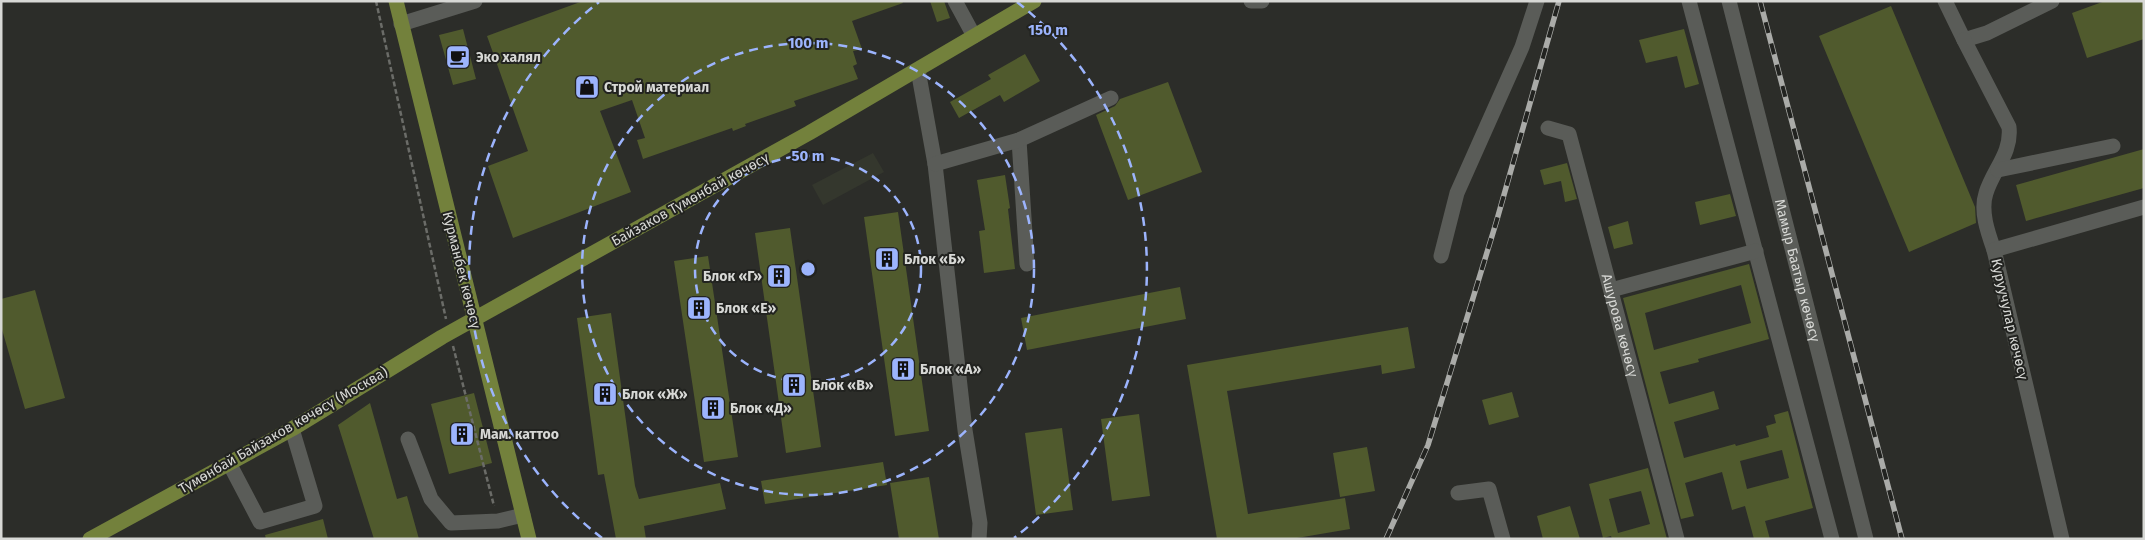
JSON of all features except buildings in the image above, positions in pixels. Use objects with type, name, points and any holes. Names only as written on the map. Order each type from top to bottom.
[{"type":"main road","name":"Курманбек көчөсү","points":[[396,1],[529,539]]},
{"type":"main road","name":"Байзаков Түмөнбай көчөсү","points":[[474,319],[918,70],[1034,1]]},
{"type":"main road","name":"Түмөнбай Байзаков көчөсү (Москва)","points":[[90,539],[292,428],[474,319]]},
{"type":"street","points":[[402,24],[475,1]]},
{"type":"street","points":[[955,1],[974,36]]},
{"type":"street","points":[[1251,1],[1262,1]]},
{"type":"street","points":[[1441,256],[1457,193],[1522,47],[1537,1]]},
{"type":"street","points":[[1689,1],[1832,539]]},
{"type":"street","name":"Мамыр Баатыр көчөсү","points":[[1729,1],[1866,539]]},
{"type":"street","points":[[1945,1],[2009,127],[2010,140],[1986,194],[1985,216],[1994,250]]},
{"type":"street","points":[[1964,40],[1987,33],[2052,1]]},
{"type":"street","points":[[918,70],[935,164],[965,430],[980,523],[979,539]]},
{"type":"street","points":[[935,164],[1019,140],[1111,98]]},
{"type":"street","name":"Ашурова көчөсү","points":[[1548,128],[1570,134],[1677,539]]},
{"type":"street","points":[[1019,140],[1027,264]]},
{"type":"street","points":[[1998,170],[2113,146]]},
{"type":"street","name":"Куруучулар көчөсү","points":[[2062,539],[1994,250],[2144,207]]},
{"type":"street","points":[[1611,290],[1756,251]]},
{"type":"street","points":[[229,463],[260,522],[315,506],[292,428]]},
{"type":"street","points":[[408,439],[431,499],[451,523],[498,521],[523,515]]},
{"type":"street","points":[[1458,493],[1489,489],[1503,539]]},
{"type":"path","points":[[376,1],[449,333],[498,521]]},
{"type":"shaded area","points":[[873,153],[884,172],[823,205],[812,185]]},
{"type":"railway","points":[[1386,539],[1428,445],[1496,223],[1559,1]]},
{"type":"railway","points":[[1760,1],[1902,539]]},
{"type":"place","name":"Эко халял","points":[[458,57]]},
{"type":"place","name":"Строй материал","points":[[587,87]]},
{"type":"place","name":"Блок «Б»","points":[[887,259]]},
{"type":"place","name":"Блок «Г»","points":[[779,276]]},
{"type":"place","name":"Блок «Е»","points":[[699,308]]},
{"type":"place","name":"Блок «А»","points":[[903,369]]},
{"type":"place","name":"Блок «В»","points":[[794,385]]},
{"type":"place","name":"Блок «Ж»","points":[[605,394]]},
{"type":"place","name":"Блок «Д»","points":[[713,408]]},
{"type":"place","name":"Мам. каттоо","points":[[462,434]]}]
